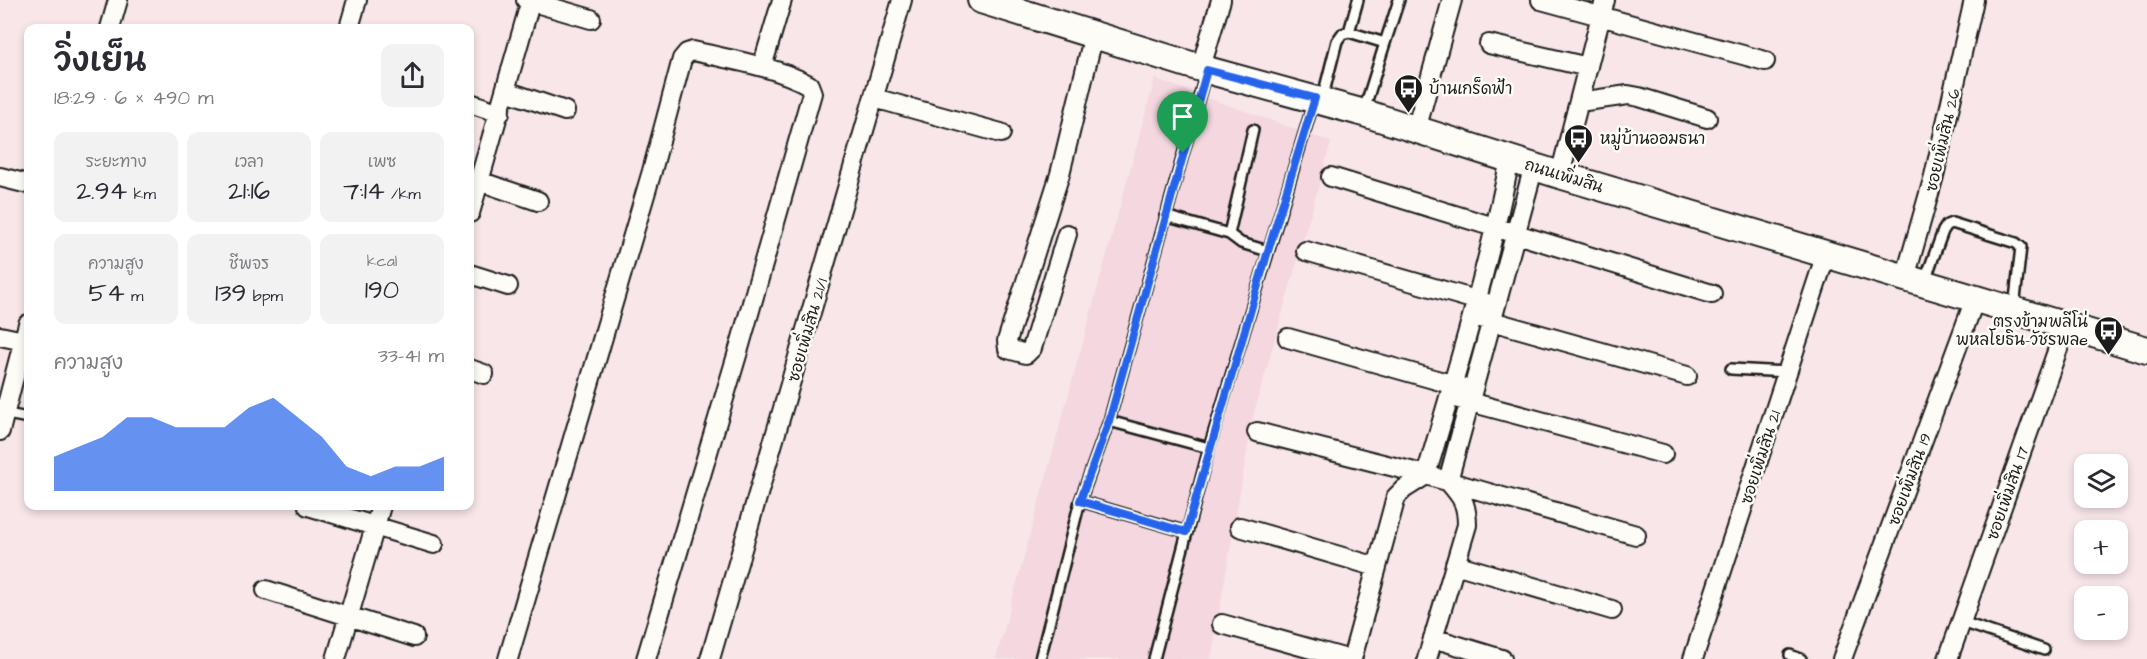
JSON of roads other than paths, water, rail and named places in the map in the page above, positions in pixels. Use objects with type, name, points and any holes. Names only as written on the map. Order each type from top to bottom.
[{"type":"street","points":[[111,24],[118,0]]},
{"type":"street","points":[[350,24],[357,0]]},
{"type":"street","points":[[474,198],[500,113],[529,0],[591,19]]},
{"type":"street","points":[[762,67],[782,0]]},
{"type":"street","name":"ซอยเพิ่มสิน 21/1","points":[[710,659],[902,0]]},
{"type":"street","points":[[1204,68],[1221,0]]},
{"type":"street","points":[[1416,130],[1452,0]]},
{"type":"street","points":[[1541,0],[1603,8],[1765,62]]},
{"type":"street","name":"ซอยเพิ่มสิน 26","points":[[1914,280],[1934,176],[1974,0]]},
{"type":"street","name":"ถนนเพิ่มสิน","points":[[991,1],[1204,68],[1319,99],[1560,175],[2147,350]]},
{"type":"street","points":[[1560,175],[1603,8]]},
{"type":"street","points":[[1066,234],[1032,348],[1026,354],[1008,349],[1007,341],[1060,174],[1094,34]]},
{"type":"street","points":[[1489,44],[1588,67]]},
{"type":"street","points":[[508,659],[652,171],[682,59],[687,53],[693,51],[762,67],[800,80],[809,85],[812,93],[740,345],[646,659]]},
{"type":"street","points":[[506,91],[565,111]]},
{"type":"street","points":[[1579,102],[1628,95],[1707,118]]},
{"type":"street","points":[[874,98],[1001,133]]},
{"type":"street","points":[[474,104],[500,113]]},
{"type":"street","points":[[1222,624],[1350,659],[1396,497],[1426,475],[1495,227],[1522,163]]},
{"type":"street","points":[[1448,481],[1516,234],[1522,163]]},
{"type":"street","points":[[0,177],[24,183]]},
{"type":"street","points":[[1331,177],[1712,294]]},
{"type":"street","points":[[479,182],[538,201]]},
{"type":"street","points":[[1306,251],[1687,376]]},
{"type":"street","name":"ซอยเพิ่มสิน 21","points":[[1693,659],[1826,254]]},
{"type":"street","points":[[474,275],[508,286]]},
{"type":"street","name":"ซอยเพิ่มสิน 19","points":[[1842,659],[1975,299]]},
{"type":"street","name":"ซอยเพิ่มสิน 17","points":[[1948,659],[2066,326]]},
{"type":"street","points":[[0,336],[24,332]]},
{"type":"street","points":[[1288,338],[1451,391],[1663,454]]},
{"type":"street","points":[[2,419],[18,376],[24,343]]},
{"type":"street","points":[[1257,432],[1426,475],[1636,535]]},
{"type":"street","points":[[1427,659],[1467,525],[1467,509],[1463,499],[1448,481]]},
{"type":"street","points":[[321,510],[434,544]]},
{"type":"street","points":[[336,659],[380,510]]},
{"type":"street","points":[[1240,527],[1377,567]]},
{"type":"street","points":[[1455,564],[1612,610]]},
{"type":"street","points":[[267,590],[414,637]]},
{"type":"street","points":[[1433,638],[1502,659]]},
{"type":"lane","points":[[1349,32],[1358,0]]},
{"type":"lane","points":[[1364,113],[1399,0]]},
{"type":"lane","points":[[1154,659],[1209,448],[1268,251],[1337,41],[1342,34],[1349,32],[1385,43]]},
{"type":"lane","points":[[1040,659],[1080,501],[1109,421],[1204,68]]},
{"type":"lane","points":[[1228,234],[1253,130]]},
{"type":"lane","points":[[1165,216],[1228,234],[1241,243],[1268,251]]},
{"type":"lane","points":[[1914,280],[1947,225],[1952,223],[2016,243],[2020,247],[2014,310]]},
{"type":"lane","points":[[1731,369],[1788,372]]},
{"type":"lane","points":[[2,419],[24,418]]},
{"type":"lane","points":[[1109,421],[1209,448]]},
{"type":"lane","points":[[1080,501],[1186,532]]},
{"type":"lane","points":[[1962,622],[2044,650]]},
{"type":"lane","points":[[1790,655],[1801,659]]},
{"type":"place","name":"บ้านเกร็ดฟ้า","points":[[1408,114]]},
{"type":"place","name":"หมู่บ้านออมธนา","points":[[1579,164]]},
{"type":"place","name":"ตรงข้ามพลีโน่ พหลโยธิน-วัชรพลe","points":[[2109,356]]}]
